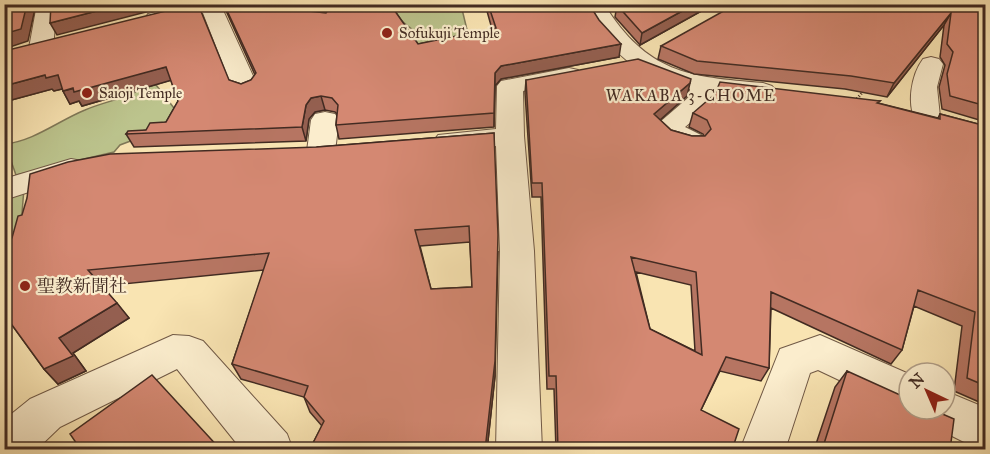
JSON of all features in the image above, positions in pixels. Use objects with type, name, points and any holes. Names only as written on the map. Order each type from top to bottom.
[{"type":"street","points":[[38,48],[47,4]]},
{"type":"street","points":[[131,26],[171,10],[213,5],[246,87]]},
{"type":"street","points":[[603,9],[607,26],[675,78],[704,85],[790,93]]},
{"type":"street","points":[[519,450],[517,251],[510,136],[510,86],[598,69],[645,56]]},
{"type":"street","points":[[862,92],[936,119],[924,87],[931,64]]},
{"type":"street","points":[[691,141],[667,128],[701,100],[704,85]]},
{"type":"street","points":[[322,151],[325,120]]},
{"type":"street","points":[[427,143],[510,136]]},
{"type":"street","points":[[4,190],[73,167],[96,163]]},
{"type":"street","points":[[4,449],[45,413],[173,352],[189,353],[271,450]]},
{"type":"street","points":[[762,450],[794,361],[820,352],[897,388]]},
{"type":"street","points":[[957,419],[983,436]]},
{"type":"green space","points":[[371,5],[461,5],[469,38],[334,71],[345,50],[414,31],[388,10]]},
{"type":"green space","points":[[153,81],[184,121],[120,145],[114,152],[16,175],[5,144],[36,135],[75,114],[137,91]]},
{"type":"green space","points":[[24,188],[19,251],[5,255],[5,195]]},
{"type":"building","points":[[4,4],[27,4],[21,29],[4,34]]},
{"type":"building","points":[[51,4],[124,4],[50,23]]},
{"type":"building","points":[[198,4],[229,80],[241,84],[251,80],[256,73],[224,4],[301,4],[309,11],[326,13],[330,4],[390,4],[418,44],[496,28],[488,4],[589,4],[599,20],[621,44],[501,66],[495,73],[494,113],[336,125],[338,105],[332,98],[321,96],[311,98],[306,105],[302,127],[126,134],[128,131],[146,130],[150,123],[166,122],[178,101],[166,67],[74,92],[73,88],[63,91],[58,75],[46,78],[45,75],[4,86],[4,51]]},
{"type":"building","points":[[695,4],[642,33],[617,5]]},
{"type":"building","points":[[736,4],[986,4],[986,106],[950,96],[947,74],[953,52],[947,44],[951,13],[894,83],[851,76],[697,61],[661,46]]},
{"type":"building","points":[[638,59],[691,79],[690,83],[654,114],[671,130],[692,136],[705,136],[711,129],[707,120],[693,113],[715,94],[720,82],[880,101],[877,103],[940,119],[940,114],[986,126],[986,386],[967,378],[975,312],[918,290],[902,350],[771,292],[769,368],[726,357],[701,410],[739,429],[732,450],[558,450],[556,376],[549,376],[542,183],[532,183],[526,80]],"holes":[[[631,257],[696,272],[702,355],[650,329]]]},
{"type":"building","points":[[494,133],[498,235],[495,361],[485,450],[318,450],[312,445],[324,421],[304,397],[308,386],[232,364],[269,253],[88,270],[117,303],[59,338],[73,356],[44,369],[4,314],[4,240],[12,238],[18,216],[22,215],[30,174],[68,162],[110,154],[317,147]],"holes":[[[469,226],[472,287],[431,289],[415,230]]]},
{"type":"building","points":[[847,371],[897,394],[897,421],[954,421],[950,450],[822,450]]},
{"type":"building","points":[[152,375],[221,450],[81,450],[70,434]]},
{"type":"place","name":"Sofukuji Temple","points":[[387,33]]},
{"type":"place","name":"Saioji Temple","points":[[87,93]]},
{"type":"place","name":"聖教新聞社","points":[[25,286]]},
{"type":"district","name":"WAKABA 3-CHOME","points":[[691,95]]}]
